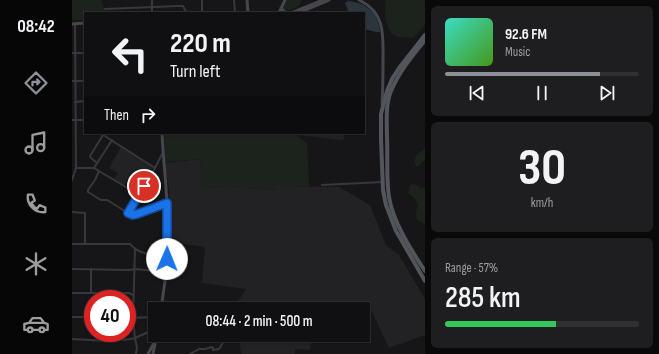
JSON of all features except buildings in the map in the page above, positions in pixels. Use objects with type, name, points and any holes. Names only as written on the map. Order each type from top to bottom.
[{"type":"main road","points":[[425,35],[392,79],[381,114],[382,180],[386,206],[396,231],[425,281]]},
{"type":"main road","points":[[425,40],[395,81],[390,92],[387,112],[388,177],[390,200],[396,219],[408,244],[425,271]]},
{"type":"main road","points":[[381,150],[384,147],[388,150]]},
{"type":"main road","points":[[382,180],[386,183],[388,177]]},
{"type":"street","points":[[152,0],[152,12]]},
{"type":"street","points":[[202,0],[202,12]]},
{"type":"street","points":[[234,0],[235,12]]},
{"type":"street","points":[[247,0],[248,12]]},
{"type":"street","points":[[279,12],[285,0]]},
{"type":"street","points":[[300,12],[324,0]]},
{"type":"street","points":[[294,12],[329,0]]},
{"type":"street","points":[[359,0],[366,3],[375,12],[382,30],[383,86],[381,114]]},
{"type":"street","points":[[105,9],[181,6],[186,12],[193,12]]},
{"type":"street","points":[[281,8],[285,12]]},
{"type":"street","points":[[72,180],[76,168],[77,120],[73,81],[73,24],[84,23]]},
{"type":"street","points":[[73,53],[84,53]]},
{"type":"street","points":[[73,81],[84,81]]},
{"type":"street","points":[[75,102],[84,101]]},
{"type":"street","points":[[72,120],[84,121]]},
{"type":"street","points":[[97,162],[90,156],[102,134],[155,168]]},
{"type":"street","points":[[162,134],[162,153],[167,203],[167,251],[162,302]]},
{"type":"street","points":[[94,168],[112,140]]},
{"type":"street","points":[[128,213],[155,168],[162,153]]},
{"type":"street","points":[[76,168],[94,168],[138,195]]},
{"type":"street","points":[[99,171],[88,192],[101,200],[107,200],[128,213],[133,215],[137,214],[167,203]]},
{"type":"street","points":[[322,185],[382,180]]},
{"type":"street","points":[[72,212],[85,213],[86,244]]},
{"type":"street","points":[[72,244],[130,244],[135,249],[148,254],[167,251]]},
{"type":"street","points":[[133,290],[135,249]]},
{"type":"street","points":[[72,269],[129,270],[135,268],[166,272]]},
{"type":"street","points":[[91,269],[91,290]]},
{"type":"street","points":[[72,294],[84,293]]},
{"type":"street","points":[[72,317],[84,317]]},
{"type":"street","points":[[136,318],[148,317]]},
{"type":"street","points":[[136,338],[148,332]]},
{"type":"street","points":[[72,339],[84,340]]},
{"type":"street","points":[[136,342],[136,354]]},
{"type":"street","points":[[148,354],[154,342]]},
{"type":"street","points":[[153,354],[155,342]]},
{"type":"street","points":[[190,354],[198,349],[212,347],[213,350],[219,349],[223,342]]},
{"type":"shaded area","points":[[72,0],[101,0],[105,11],[84,12],[84,20],[72,20]]},
{"type":"shaded area","points":[[287,0],[301,0],[300,5],[290,10],[283,9]]},
{"type":"shaded area","points":[[386,0],[425,0],[425,25],[413,38],[398,37],[392,34],[387,25],[385,15]]},
{"type":"shaded area","points":[[348,1],[355,2],[370,10],[377,20],[380,32],[365,29],[365,12],[349,12],[345,3]]},
{"type":"shaded area","points":[[164,134],[296,134],[307,143],[309,186],[278,186],[278,190],[228,187],[202,188],[200,159],[165,162]]},
{"type":"shaded area","points":[[344,134],[344,139],[341,140],[296,135]]},
{"type":"shaded area","points":[[121,147],[153,168],[146,181],[137,175],[133,182],[128,180],[124,186],[114,179],[118,173],[109,168]]},
{"type":"shaded area","points":[[425,149],[425,159],[419,166],[416,166],[415,158]]},
{"type":"shaded area","points":[[200,159],[202,188],[228,187],[277,190],[278,186],[339,187],[370,205],[386,245],[399,255],[425,299],[425,335],[389,348],[370,310],[370,302],[238,302],[246,289],[202,283],[205,247],[171,242],[169,192],[165,163]]},
{"type":"shaded area","points":[[414,184],[421,189],[423,187],[425,189],[425,224],[417,220],[416,213],[418,205],[413,197],[408,193],[410,185]]},
{"type":"shaded area","points":[[240,342],[311,342],[310,350],[295,349],[295,354],[241,354]]},
{"type":"route","points":[[144,186],[128,213],[133,215],[137,214],[167,203],[167,259]]}]
